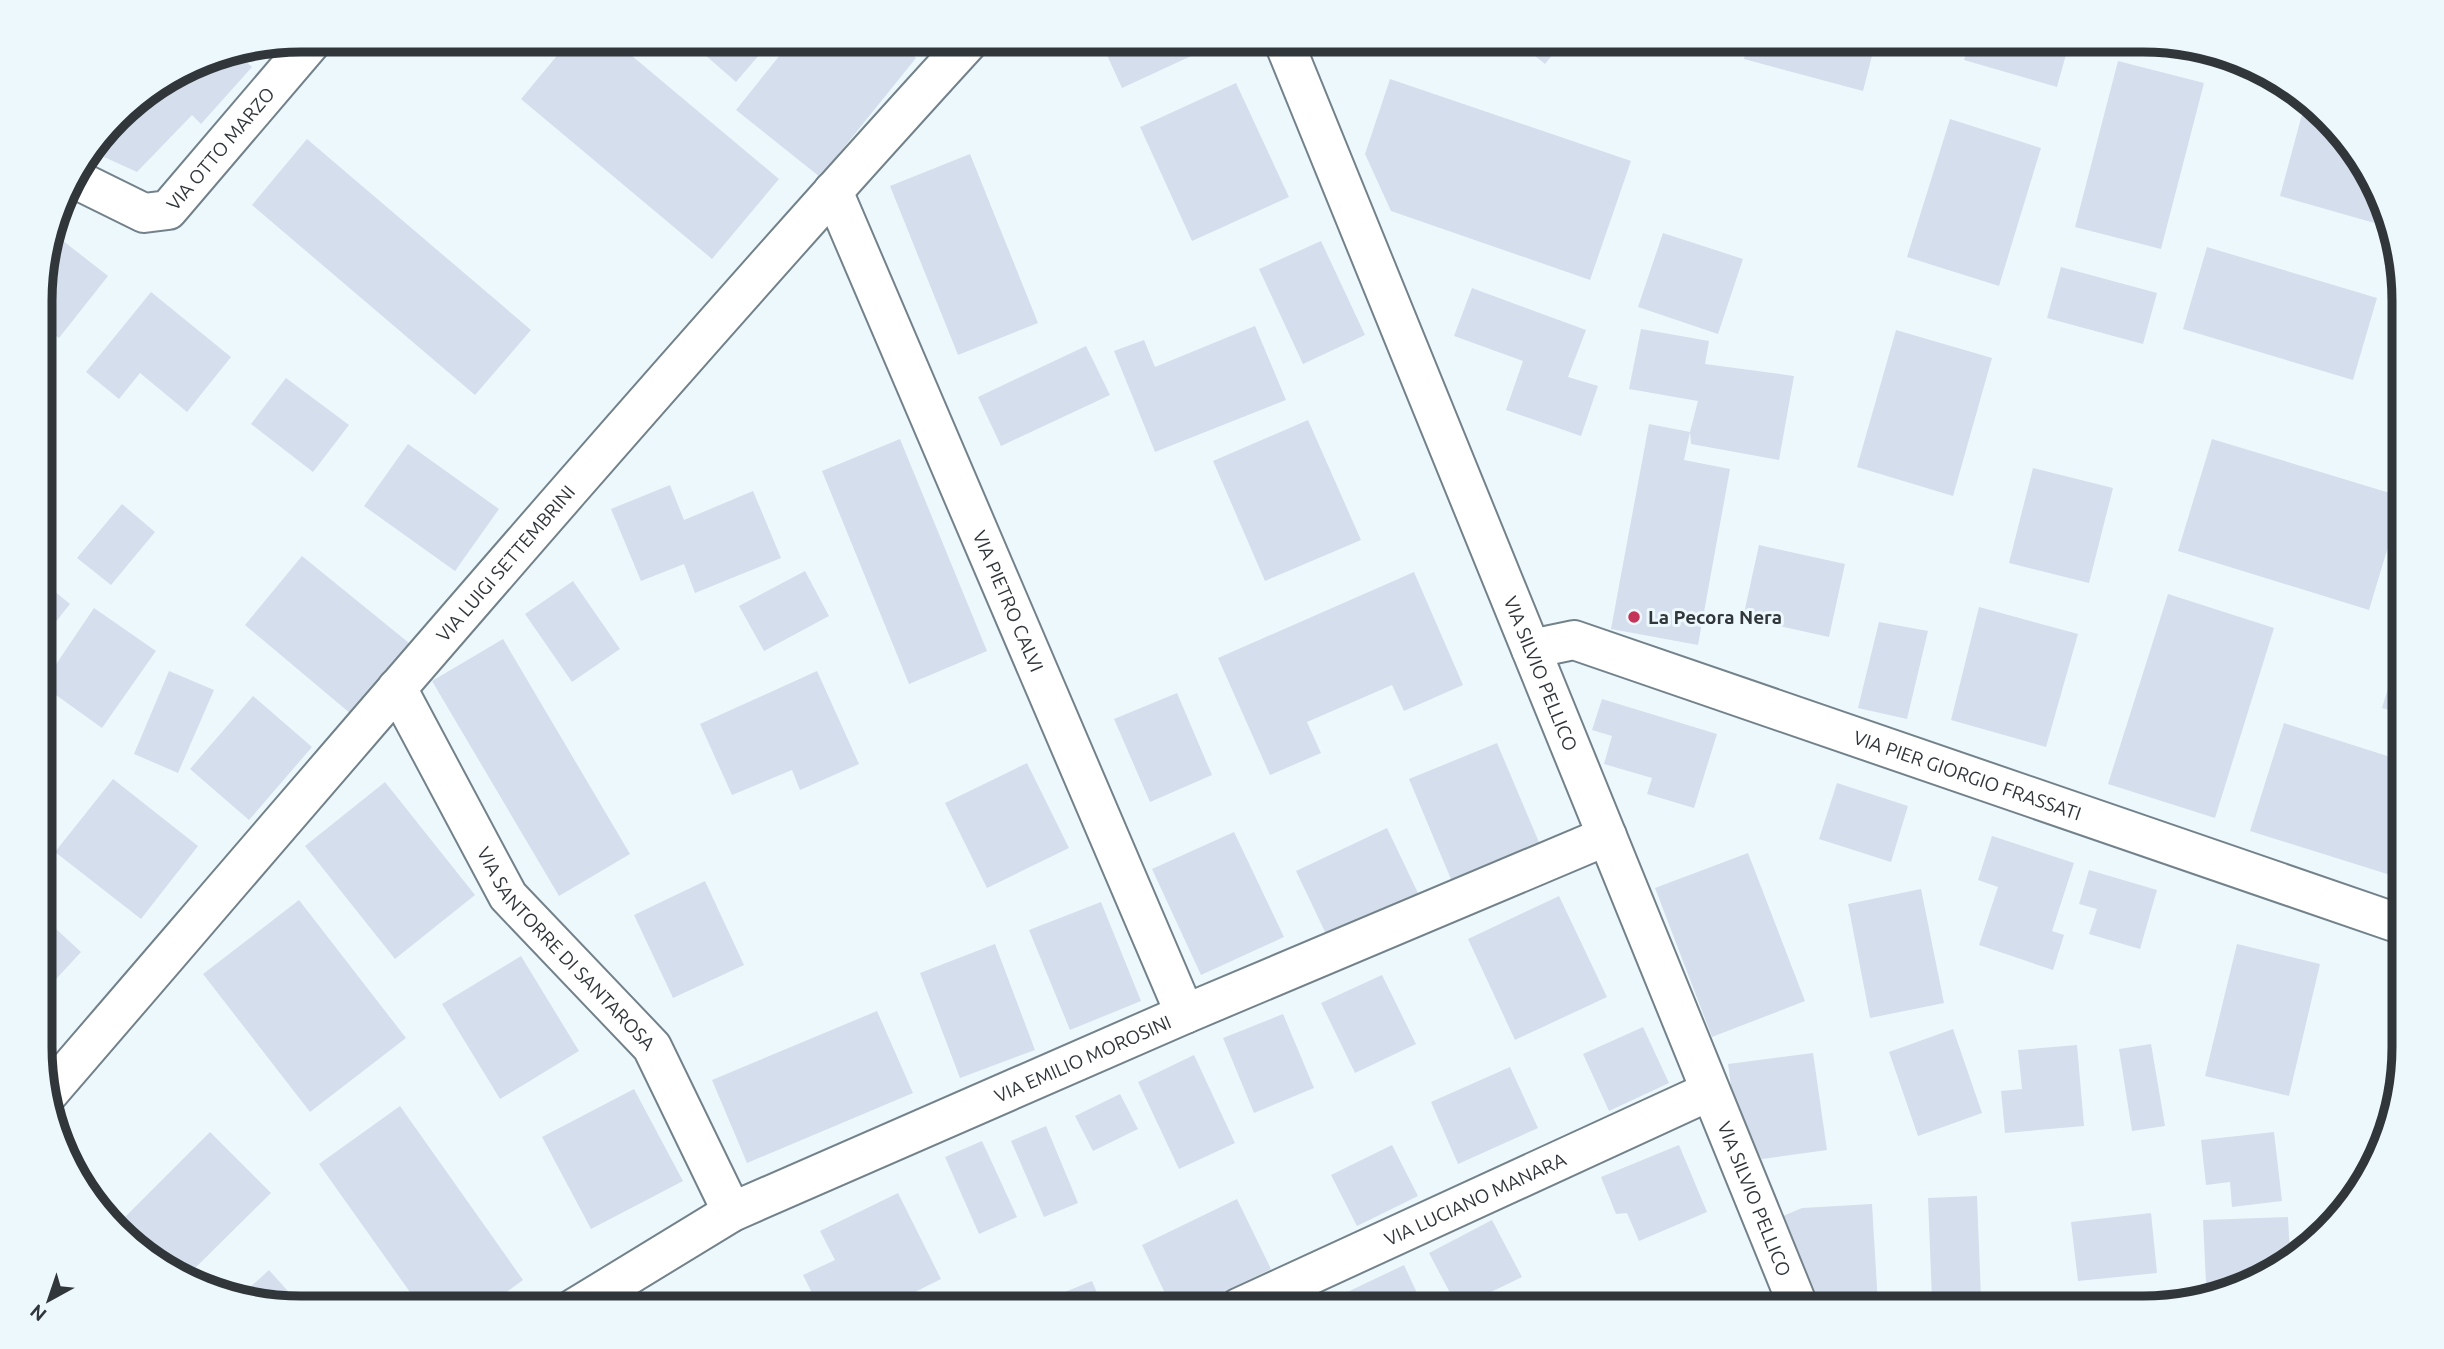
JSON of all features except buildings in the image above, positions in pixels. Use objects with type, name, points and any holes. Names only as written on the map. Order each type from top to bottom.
[{"type":"street","name":"VIA OTTO MARZO","points":[[83,183],[144,213],[168,209],[303,52]]},
{"type":"street","name":"VIA LUIGI SETTEMBRINI","points":[[56,1085],[397,688],[833,191],[959,52]]},
{"type":"street","name":"VIA SILVIO PELLICO","points":[[1288,52],[1794,1296]]},
{"type":"street","name":"VIA PIETRO CALVI","points":[[833,191],[1185,1014]]},
{"type":"street","name":"VIA PIER GIORGIO FRASSATI","points":[[1531,649],[1574,640],[2392,921]]},
{"type":"street","name":"VIA SANTORRE DI SANTAROSA","points":[[397,688],[508,896],[652,1047],[732,1212]]},
{"type":"street","name":"VIA EMILIO MOROSINI","points":[[594,1296],[732,1212],[1185,1014],[1607,836]]},
{"type":"street","name":"VIA LUCIANO MANARA","points":[[1264,1296],[1710,1091]]},
{"type":"place","name":"La Pecora Nera","points":[[1634,617]]}]
